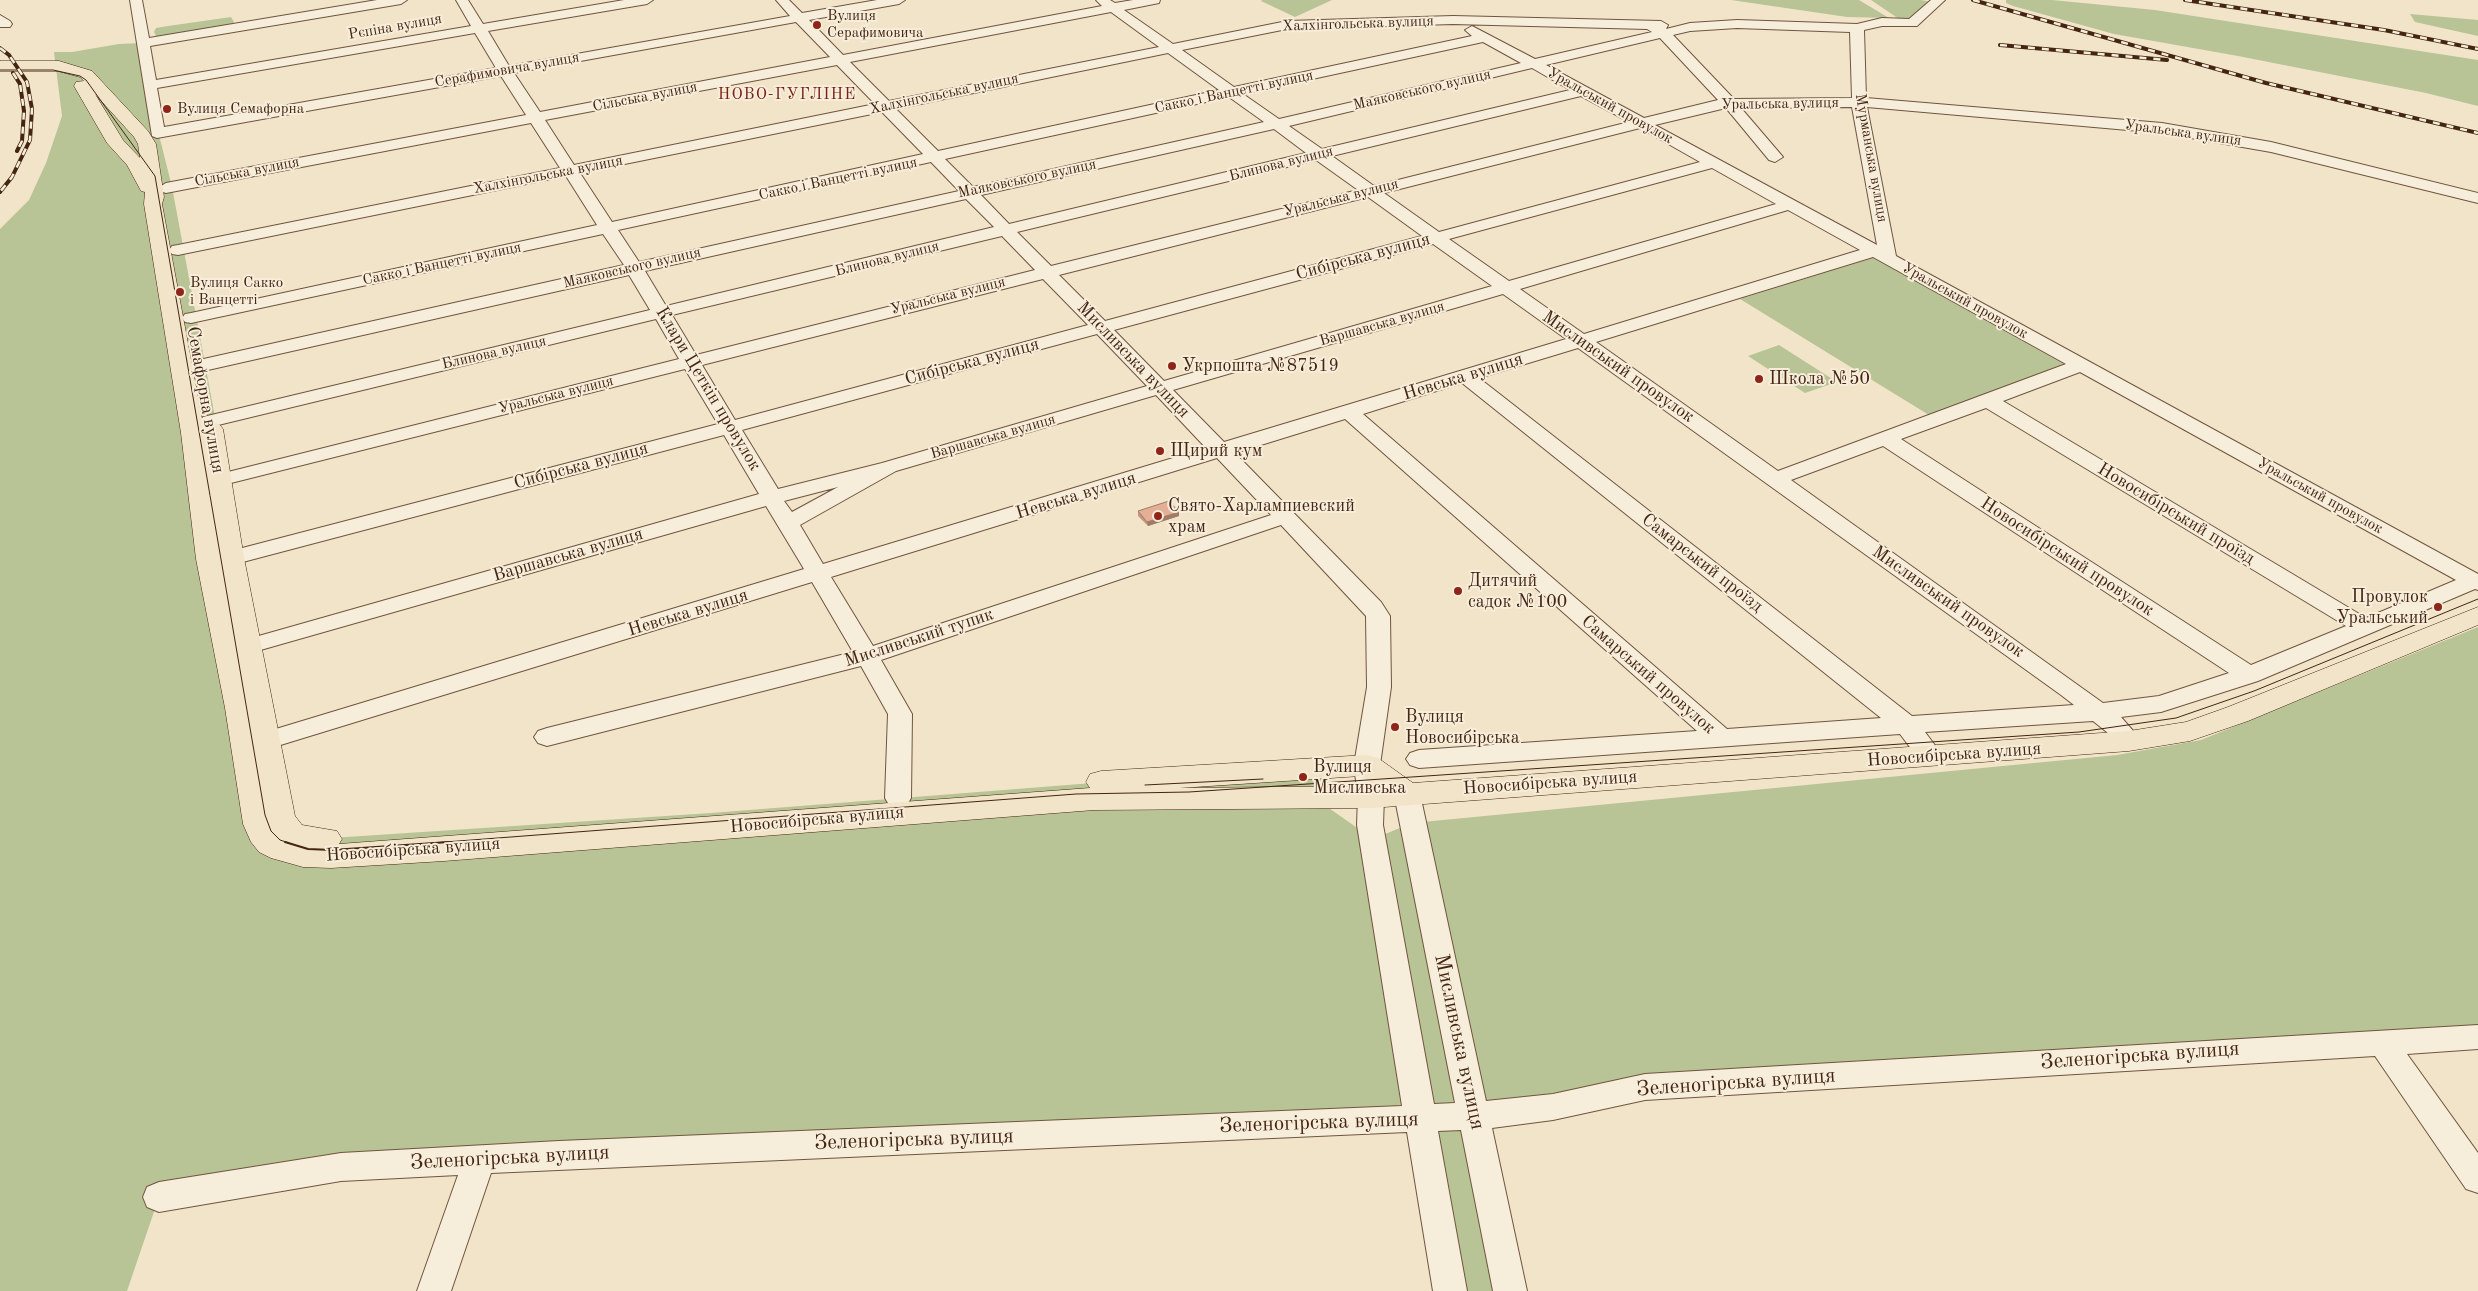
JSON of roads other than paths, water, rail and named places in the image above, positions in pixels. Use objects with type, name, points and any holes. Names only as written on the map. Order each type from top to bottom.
[{"type":"main road","points":[[0,66],[46,65],[80,71],[91,78],[149,134]]},
{"type":"main road","name":"Семафорна вулиця","points":[[0,72],[49,71],[74,78],[115,140],[160,196],[178,250],[199,366],[209,559],[265,804]]},
{"type":"main road","name":"Серафимовича вулиця","points":[[115,140],[149,134]]},
{"type":"main road","name":"Семафорна вулиця","points":[[149,134],[201,423],[219,480],[231,558],[249,646],[265,741],[265,804]]},
{"type":"main road","name":"Новосибірська вулиця","points":[[265,804],[280,819],[285,828],[300,837],[316,839],[490,830],[898,798],[1222,786],[1341,798],[1371,810],[1407,794],[2129,741],[2190,730],[2238,714],[2478,615]]},
{"type":"main road","points":[[1367,765],[1407,794]]},
{"type":"main road","name":"Новосибірська вулиця","points":[[265,804],[262,834],[270,844],[282,850],[303,855],[331,856],[1094,799],[1222,786],[1367,765]]},
{"type":"street","name":"Семафорна вулиця","points":[[136,0],[149,85],[149,134]]},
{"type":"street","points":[[297,0],[303,16]]},
{"type":"street","points":[[142,43],[401,0]]},
{"type":"street","name":"Клари Цеткін провулок","points":[[462,0],[505,71],[610,229],[731,427],[896,704],[900,714],[898,798]]},
{"type":"street","name":"Рєпіна вулиця","points":[[149,85],[647,0]]},
{"type":"street","name":"Мисливська вулиця","points":[[782,0],[1285,517],[1372,607],[1378,616],[1379,688],[1367,765],[1371,810],[1450,1291]]},
{"type":"street","name":"Серафимовича вулиця","points":[[149,134],[899,0]]},
{"type":"street","name":"Сільська вулиця","points":[[160,196],[536,118],[841,60],[1107,4],[1154,0]]},
{"type":"street","name":"Маяковського вулиця","points":[[199,366],[1276,124],[1690,27],[1737,24],[1857,28],[1882,22],[1912,23],[1939,0]]},
{"type":"street","name":"Мисливський провулок","points":[[1107,4],[2070,689],[2117,727],[2129,741]]},
{"type":"street","name":"Халхінгольська вулиця","points":[[178,250],[1286,24],[1453,20],[1690,27]]},
{"type":"street","name":"Уральський провулок","points":[[1453,20],[1789,205],[1883,253],[2082,366],[2476,582]]},
{"type":"street","points":[[1650,25],[1663,33],[1730,103],[1775,156]]},
{"type":"street","name":"Мурманська вулиця","points":[[1857,28],[1859,102],[1883,253]]},
{"type":"street","name":"Сакко і Ванцетті вулиця","points":[[191,318],[610,229],[1485,37]]},
{"type":"street","name":"Блинова вулиця","points":[[201,423],[662,314],[1583,91]]},
{"type":"street","name":"Уральська вулиця","points":[[219,480],[1641,123],[1730,103],[1859,102],[2198,132],[2271,147],[2478,198]]},
{"type":"street","name":"Сибірська вулиця","points":[[231,558],[731,427],[1713,163]]},
{"type":"street","name":"Варшавська вулиця","points":[[249,646],[773,497],[889,467],[1789,205]]},
{"type":"street","name":"Невська вулиця","points":[[265,741],[1582,341],[1883,253]]},
{"type":"street","points":[[1775,479],[2082,366]]},
{"type":"street","name":"Самарський проїзд","points":[[1466,377],[1906,725],[1930,756]]},
{"type":"street","name":"Новосибірський проїзд","points":[[1987,400],[2364,627]]},
{"type":"street","name":"Самарський провулок","points":[[1349,412],[1720,738]]},
{"type":"street","name":"Новосибірський провулок","points":[[1885,438],[2249,675]]},
{"type":"street","name":"Варшавська вулиця","points":[[788,523],[889,467]]},
{"type":"street","name":"Мисливський тупик","points":[[547,737],[868,656],[1285,517]]},
{"type":"street","name":"Новосибірська вулиця","points":[[1720,738],[2098,712],[2161,704],[2249,675],[2476,582]]},
{"type":"street","name":"Самарський провулок","points":[[1419,759],[1720,738]]},
{"type":"street","name":"Мисливська вулиця","points":[[1407,794],[1476,1116],[1510,1291]]},
{"type":"street","name":"Зеленогірська вулиця","points":[[159,1197],[341,1167],[1476,1116],[1553,1107],[1645,1086],[2478,1037]]},
{"type":"street","points":[[2382,1042],[2478,1179]]},
{"type":"street","points":[[434,1291],[479,1160]]},
{"type":"tram line","points":[[0,70],[53,70],[80,76],[86,80],[155,176],[265,815],[271,831],[280,840],[289,843]]},
{"type":"tram line","points":[[432,843],[1076,794],[1189,792],[2079,732],[2176,718],[2254,691],[2478,599]]},
{"type":"tram line","points":[[1145,785],[1263,779]]},
{"type":"tram line","points":[[285,842],[308,849],[332,850],[449,842]]},
{"type":"railway","points":[[1973,0],[2266,83],[2478,133]]},
{"type":"railway","points":[[2185,0],[2384,30],[2478,49]]},
{"type":"railway","points":[[2000,45],[2167,60]]},
{"type":"railway","points":[[0,48],[9,55],[27,82],[32,109],[30,140],[12,177],[0,192]]},
{"type":"railway","points":[[13,73],[20,84],[24,111],[22,141],[17,151]]},
{"type":"place","name":"Вулиця Серафимовича","points":[[817,25]]},
{"type":"place","name":"Вулиця Семафорна","points":[[167,109]]},
{"type":"place","name":"Вулиця Сакко і Ванцетті","points":[[180,292]]},
{"type":"place","name":"Укрпошта №87519","points":[[1172,366]]},
{"type":"place","name":"Школа №50","points":[[1759,379]]},
{"type":"place","name":"Щирий кум","points":[[1160,451]]},
{"type":"place","name":"Свято-Харлампиевский храм","points":[[1158,516]]},
{"type":"place","name":"Дитячий садок №100","points":[[1458,591]]},
{"type":"place","name":"Провулок Уральський","points":[[2438,607]]},
{"type":"place","name":"Вулиця Новосибірська","points":[[1395,727]]},
{"type":"place","name":"Вулиця Мисливська","points":[[1303,777]]},
{"type":"district","name":"НОВО-ГУГЛІНЕ","points":[[787,95]]}]
